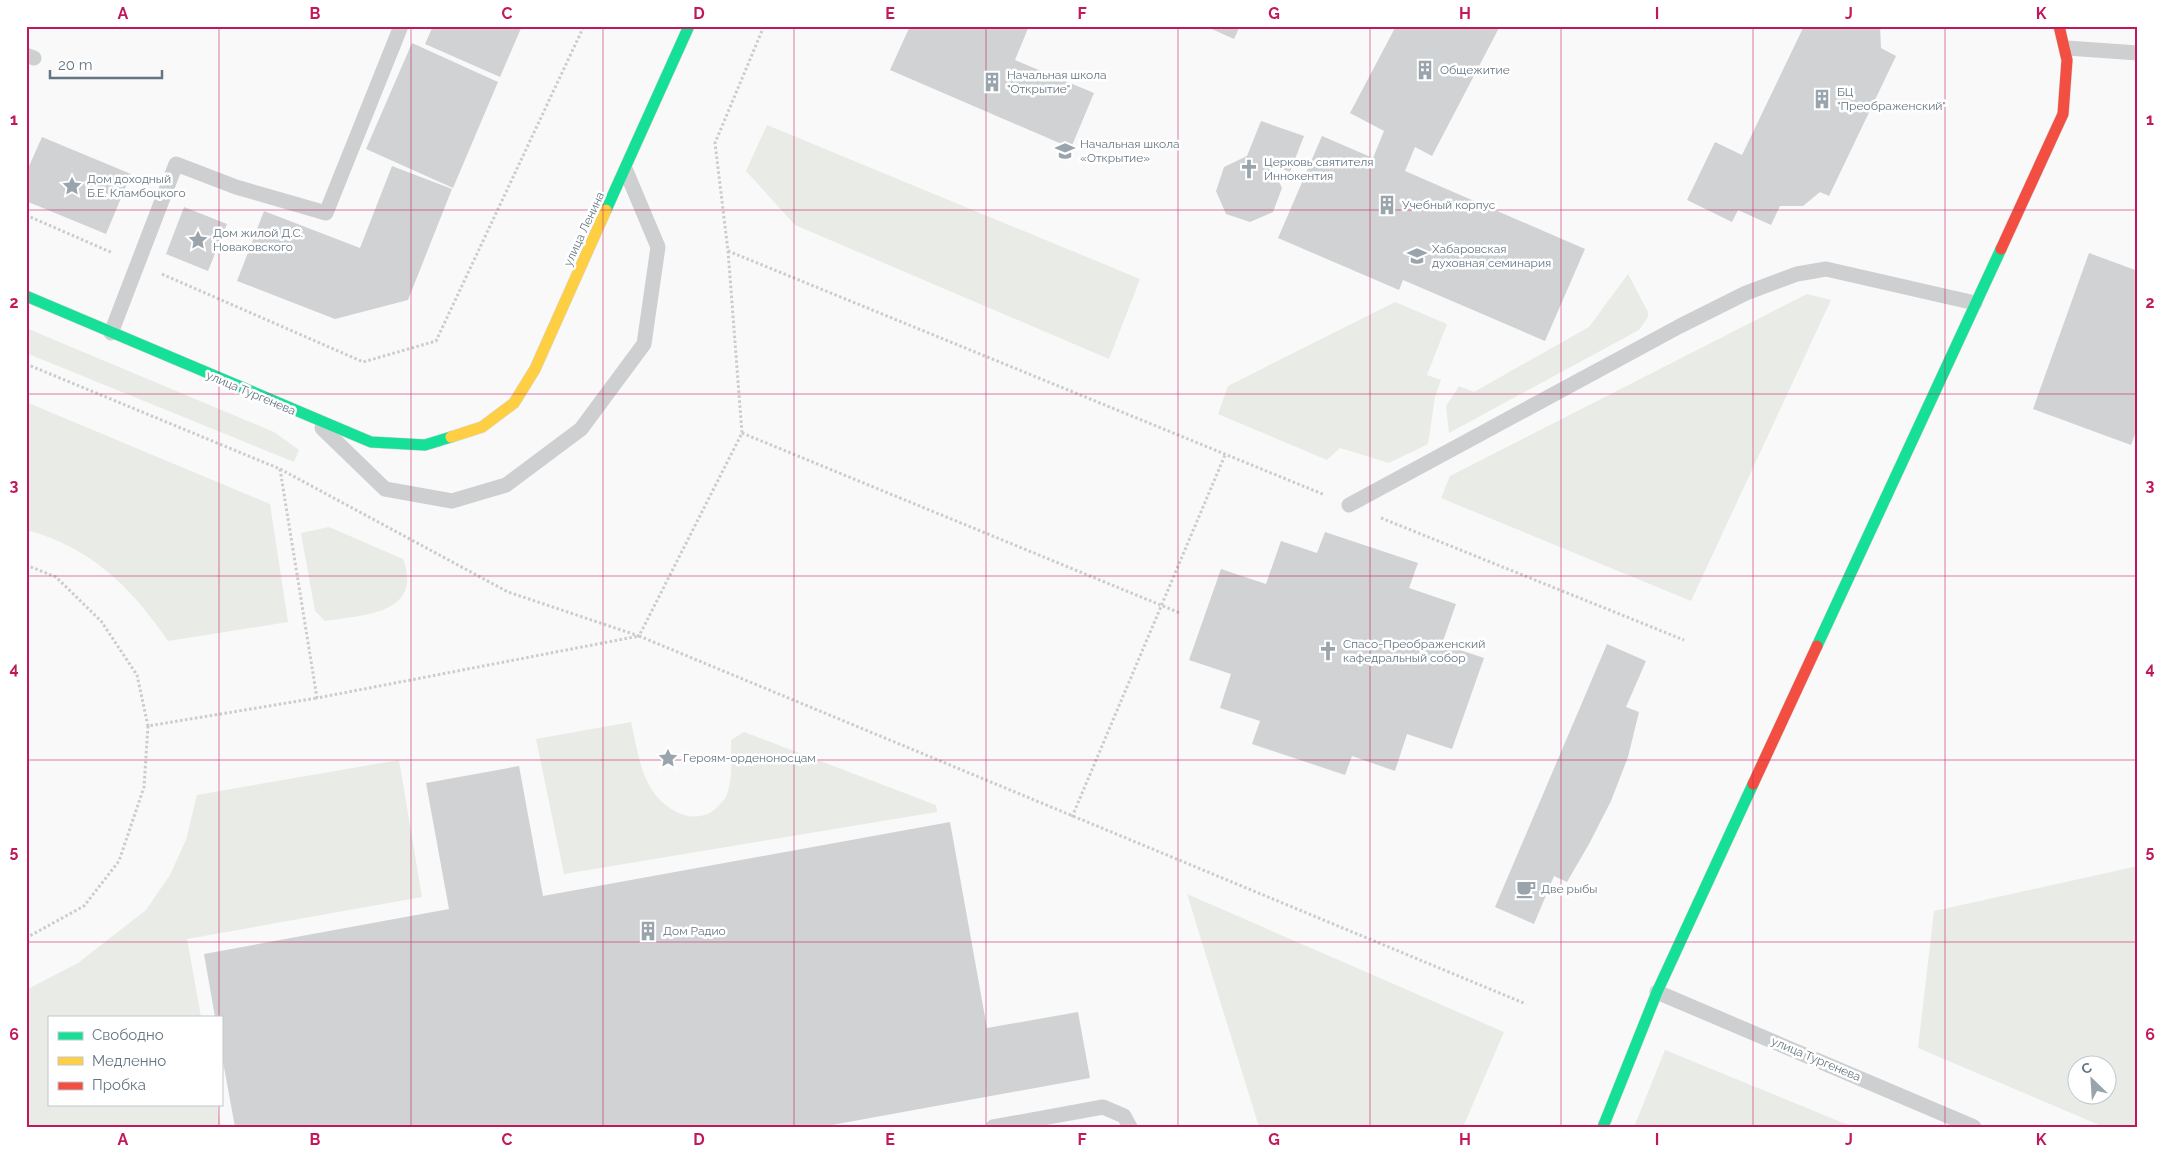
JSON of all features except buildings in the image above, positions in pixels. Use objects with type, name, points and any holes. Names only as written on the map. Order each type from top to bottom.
[{"type":"street","name":"улица Ленина","points":[[482,427],[514,403],[536,369],[626,171],[689,26]]},
{"type":"street","points":[[1604,1127],[1657,992],[2063,114],[2068,75],[2067,48],[2058,26]]},
{"type":"street","name":"улица Тургенева","points":[[26,296],[311,419],[371,442],[425,445],[482,427]]},
{"type":"lane","points":[[111,333],[176,164],[236,187],[326,213],[401,26]]},
{"type":"lane","points":[[2067,48],[2138,53]]},
{"type":"lane","points":[[311,419],[385,489],[452,501],[506,485],[581,429],[644,344],[658,247],[626,171]]},
{"type":"lane","points":[[1349,505],[1680,326],[1746,293],[1796,274],[1826,269],[1975,303]]},
{"type":"lane","name":"улица Тургенева","points":[[1657,992],[1974,1127]]},
{"type":"lane","points":[[992,1127],[1103,1107],[1124,1116],[1130,1127]]},
{"type":"path","points":[[26,215],[363,362],[436,341],[584,26]]},
{"type":"path","points":[[639,636],[742,433],[728,251],[715,143],[764,26]]},
{"type":"path","points":[[728,251],[1225,455],[1684,640]]},
{"type":"path","points":[[26,364],[280,469],[508,592],[639,636],[1526,1004]]},
{"type":"path","points":[[742,433],[1180,612]]},
{"type":"path","points":[[1072,817],[1225,455]]},
{"type":"path","points":[[280,469],[317,698]]},
{"type":"path","points":[[26,565],[56,577],[101,620],[137,675],[148,726],[144,787],[120,861],[84,906],[26,938]]},
{"type":"path","points":[[148,726],[317,698],[639,636]]},
{"type":"shaded area","points":[[767,125],[1140,279],[1109,359],[795,225],[746,171]]},
{"type":"shaded area","points":[[1628,274],[1648,312],[1648,317],[1639,330],[1449,433],[1446,406],[1459,386],[1474,392],[1589,327]]},
{"type":"shaded area","points":[[1807,294],[1831,300],[1691,601],[1441,498],[1450,476]]},
{"type":"shaded area","points":[[1395,302],[1447,324],[1427,375],[1441,380],[1435,397],[1428,444],[1389,463],[1340,448],[1327,460],[1218,414],[1228,386]]},
{"type":"shaded area","points":[[26,328],[274,432],[299,450],[294,462],[26,353]]},
{"type":"shaded area","points":[[26,402],[270,504],[288,622],[168,641],[140,604],[124,587],[90,558],[49,537],[26,530]]},
{"type":"shaded area","points":[[329,527],[403,559],[407,577],[405,591],[397,602],[371,614],[325,621],[315,611],[301,533]]},
{"type":"shaded area","points":[[631,722],[640,763],[649,785],[663,803],[672,810],[682,814],[702,816],[712,811],[724,800],[730,781],[731,740],[744,732],[936,805],[937,812],[564,874],[536,739]]},
{"type":"shaded area","points":[[399,760],[422,897],[187,939],[201,1016],[48,1016],[48,1106],[217,1106],[221,1127],[26,1127],[26,990],[78,963],[146,910],[170,875],[186,840],[197,795]]},
{"type":"shaded area","points":[[2138,866],[2138,1127],[2104,1127],[1918,1048],[1934,911]]},
{"type":"shaded area","points":[[1187,894],[1504,1032],[1463,1127],[1259,1127]]},
{"type":"shaded area","points":[[1665,1050],[1853,1127],[1634,1127]]},
{"type":"traffic: fast","points":[[606,210],[689,26]]},
{"type":"traffic: fast","points":[[1817,646],[2001,249]]},
{"type":"traffic: fast","points":[[26,296],[371,442],[425,445],[451,437]]},
{"type":"traffic: fast","points":[[1603,1127],[1657,992],[1753,784]]},
{"type":"traffic: slow","points":[[451,437],[482,427],[514,403],[535,369],[606,210]]},
{"type":"traffic: jam","points":[[2001,249],[2063,114],[2067,60],[2059,26]]},
{"type":"traffic: jam","points":[[1753,784],[1817,646]]},
{"type":"place","name":"Общежитие","points":[[1425,70]]},
{"type":"place","name":"Начальная школа \"Открытие\"","points":[[992,82]]},
{"type":"place","name":"БЦ \"Преображенский\"","points":[[1822,99]]},
{"type":"place","name":"Начальная школа «Открытие»","points":[[1065,151]]},
{"type":"place","name":"Церковь святителя Иннокентия","points":[[1249,169]]},
{"type":"place","name":"Дом доходный Б.Е. Кламбоцкого","points":[[72,186]]},
{"type":"place","name":"Учебный корпус","points":[[1387,205]]},
{"type":"place","name":"Дом жилой Д.С. Новаковского","points":[[198,240]]},
{"type":"place","name":"Хабаровская духовная семинария","points":[[1417,256]]},
{"type":"place","name":"Спасо-Преображенский кафедральный собор","points":[[1328,651]]},
{"type":"place","name":"Героям-орденоносцам","points":[[668,758]]},
{"type":"place","name":"Две рыбы","points":[[1526,889]]},
{"type":"place","name":"Дом Радио","points":[[648,931]]}]
